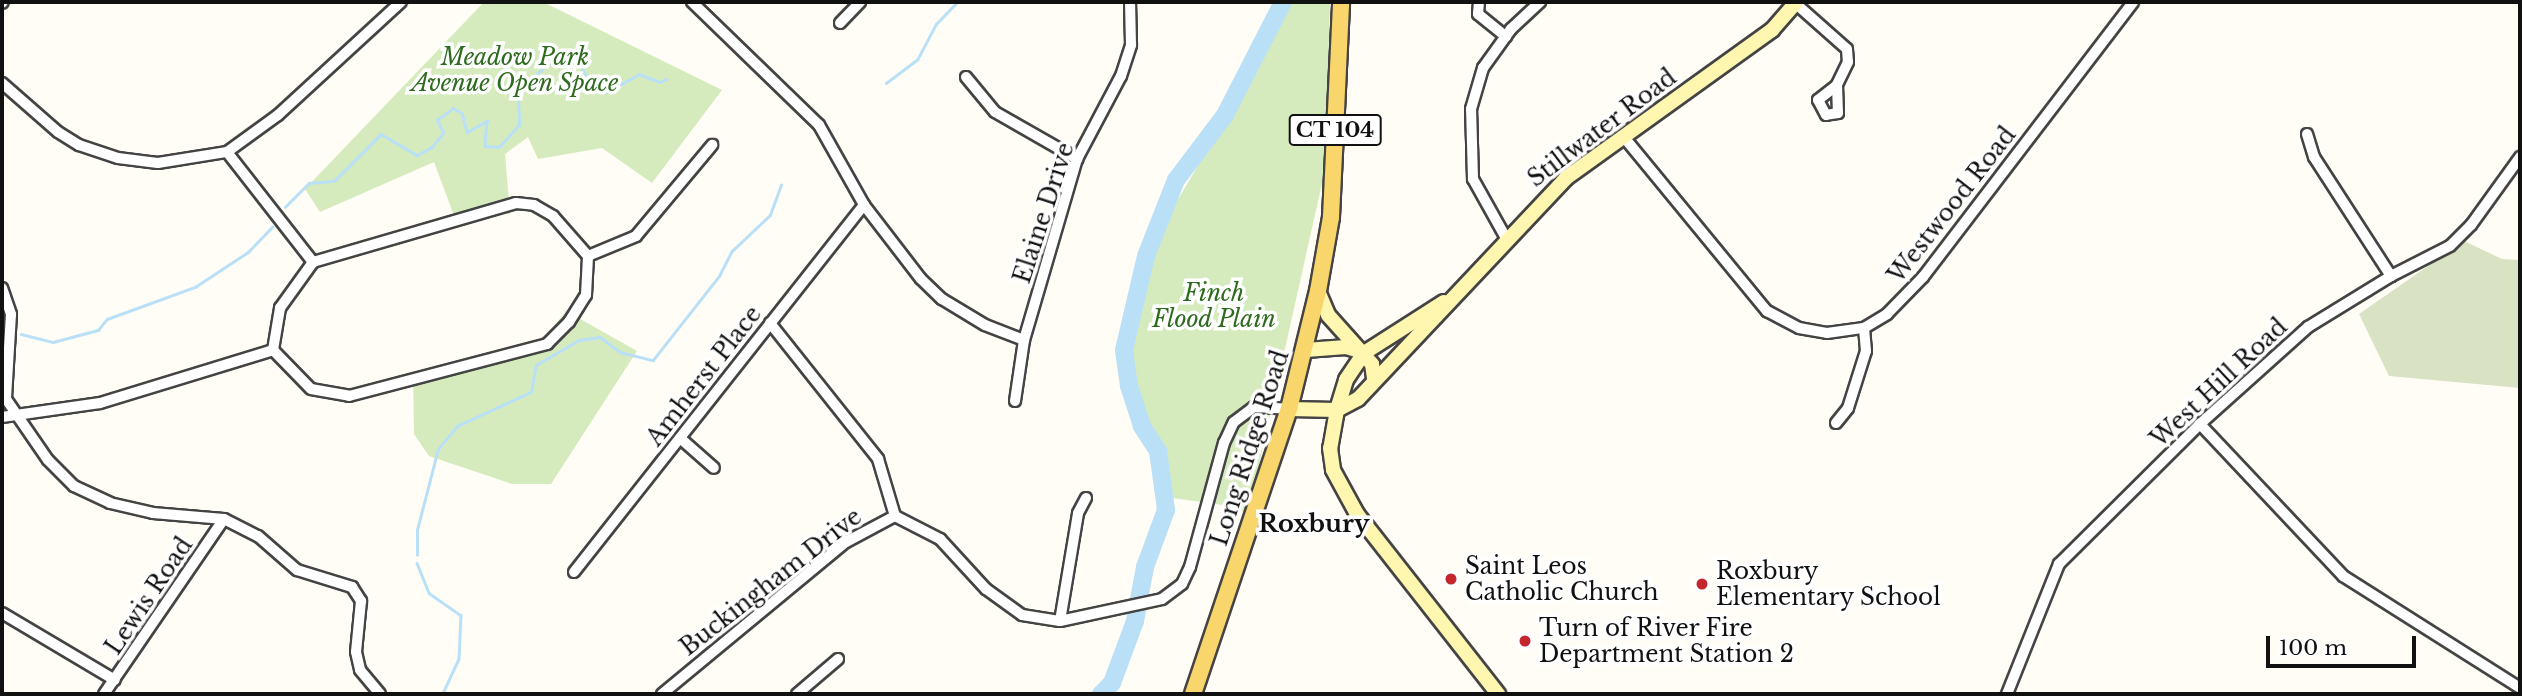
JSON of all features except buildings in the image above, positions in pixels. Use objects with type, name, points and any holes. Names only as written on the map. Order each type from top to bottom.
[{"type":"main road","name":"Long Ridge Road","points":[[1193,694],[1289,409],[1306,350],[1331,216],[1341,2]]},
{"type":"main road","name":"Stillwater Road","points":[[1337,410],[1346,380],[1364,353],[1444,302],[1566,178],[1772,30],[1796,2]]},
{"type":"main road","points":[[1318,291],[1328,314],[1364,353],[1374,379]]},
{"type":"main road","name":"Stillwater Road","points":[[1337,410],[1358,399],[1374,379],[1433,321],[1444,302]]},
{"type":"main road","points":[[1306,350],[1346,347],[1364,353]]},
{"type":"main road","points":[[1289,409],[1337,410],[1330,448],[1340,490],[1498,694]]},
{"type":"street","points":[[2,83],[58,132],[79,145],[118,158],[158,163],[227,152],[278,114],[401,2]]},
{"type":"street","points":[[692,2],[819,125],[864,205],[943,299],[985,325],[1024,340]]},
{"type":"street","points":[[840,23],[860,2]]},
{"type":"street","name":"Elaine Drive","points":[[1015,401],[1024,340],[1077,159],[1121,76],[1131,45],[1130,2]]},
{"type":"street","points":[[1479,2],[1478,14],[1506,37]]},
{"type":"street","points":[[1506,238],[1473,179],[1471,109],[1483,68],[1506,37],[1540,2]]},
{"type":"street","points":[[1796,2],[1847,49],[1848,62],[1837,85]]},
{"type":"street","name":"Westwood Road","points":[[1864,328],[1887,314],[1923,277],[2133,2]]},
{"type":"street","points":[[966,78],[995,112],[1077,159]]},
{"type":"street","points":[[2307,134],[2314,157],[2390,276]]},
{"type":"street","points":[[1623,136],[1767,311],[1799,328],[1818,331],[1864,328],[1866,351],[1848,408],[1836,423]]},
{"type":"street","points":[[587,256],[636,236],[712,145]]},
{"type":"street","points":[[227,152],[313,262]]},
{"type":"street","name":"West Hill Road","points":[[2007,694],[2059,564],[2200,424],[2308,327],[2390,276],[2450,246],[2471,225],[2520,157]]},
{"type":"street","points":[[516,203],[534,205],[553,216],[587,256],[586,295],[569,322],[547,344],[349,396],[311,389],[294,377],[273,350],[280,308],[313,262],[516,203]]},
{"type":"street","name":"Amherst Place","points":[[574,572],[864,205]]},
{"type":"street","points":[[2,288],[11,314],[6,399],[13,415],[74,486],[110,503],[153,513],[224,519],[258,536],[297,569],[352,587],[360,601],[356,652],[360,670],[380,694]]},
{"type":"street","points":[[769,323],[878,459],[895,516]]},
{"type":"street","points":[[2,417],[100,403],[273,350]]},
{"type":"street","name":"Buckingham Drive","points":[[662,694],[846,542],[895,516],[940,539],[986,589],[1022,615],[1060,621],[1106,614],[1162,599],[1182,584],[1189,567],[1224,443],[1234,422],[1254,407],[1289,409]]},
{"type":"street","points":[[2200,424],[2343,576],[2520,688]]},
{"type":"street","points":[[680,438],[714,468]]},
{"type":"street","points":[[1060,621],[1078,513],[1086,498]]},
{"type":"street","name":"Lewis Road","points":[[104,694],[224,519]]},
{"type":"street","points":[[2,613],[115,680]]},
{"type":"street","points":[[797,694],[838,659]]},
{"type":"green space","name":"Meadow Park Avenue Open Space","points":[[484,2],[543,2],[722,90],[652,183],[602,148],[538,159],[528,137],[505,154],[510,214],[497,212],[456,221],[434,162],[320,212],[305,189]]},
{"type":"green space","name":"Finch Flood Plain","points":[[1285,2],[1330,2],[1325,170],[1248,514],[1230,506],[1165,497],[1134,405],[1130,364],[1134,284],[1177,201],[1257,66]]},
{"type":"green space","points":[[2464,241],[2502,259],[2520,260],[2520,388],[2389,376],[2359,314]]},
{"type":"green space","points":[[566,311],[637,351],[551,484],[512,484],[429,456],[414,434],[413,375],[545,337]]},
{"type":"waterway","points":[[886,83],[917,60],[936,24],[957,2]]},
{"type":"waterway","points":[[1101,694],[1112,683],[1135,621],[1145,567],[1166,510],[1158,451],[1142,426],[1129,386],[1124,350],[1146,256],[1176,180],[1225,115],[1283,2]]},
{"type":"waterway","points":[[285,207],[309,183],[334,181],[381,134],[417,155],[432,147],[443,133],[437,120],[453,108],[462,113],[467,132],[487,121],[485,146],[499,147],[519,125],[518,99],[525,84],[549,63],[579,63],[591,84],[607,92],[639,74],[660,82],[666,79]]},
{"type":"waterway","points":[[417,555],[417,530],[438,449],[457,426],[531,392],[536,365],[579,340],[600,337],[620,352],[653,360],[719,276],[732,251],[770,215],[781,185]]},
{"type":"waterway","points":[[21,334],[53,342],[98,330],[107,319],[195,287],[248,252],[272,227]]},
{"type":"waterway","points":[[417,563],[429,593],[461,615],[459,659],[443,694]]},
{"type":"place","name":"Saint Leos Catholic Church","points":[[1451,579]]},
{"type":"place","name":"Roxbury Elementary School","points":[[1702,584]]},
{"type":"place","name":"Turn of River Fire Department Station 2","points":[[1525,641]]},
{"type":"district","name":"Roxbury","points":[[1314,524]]}]
